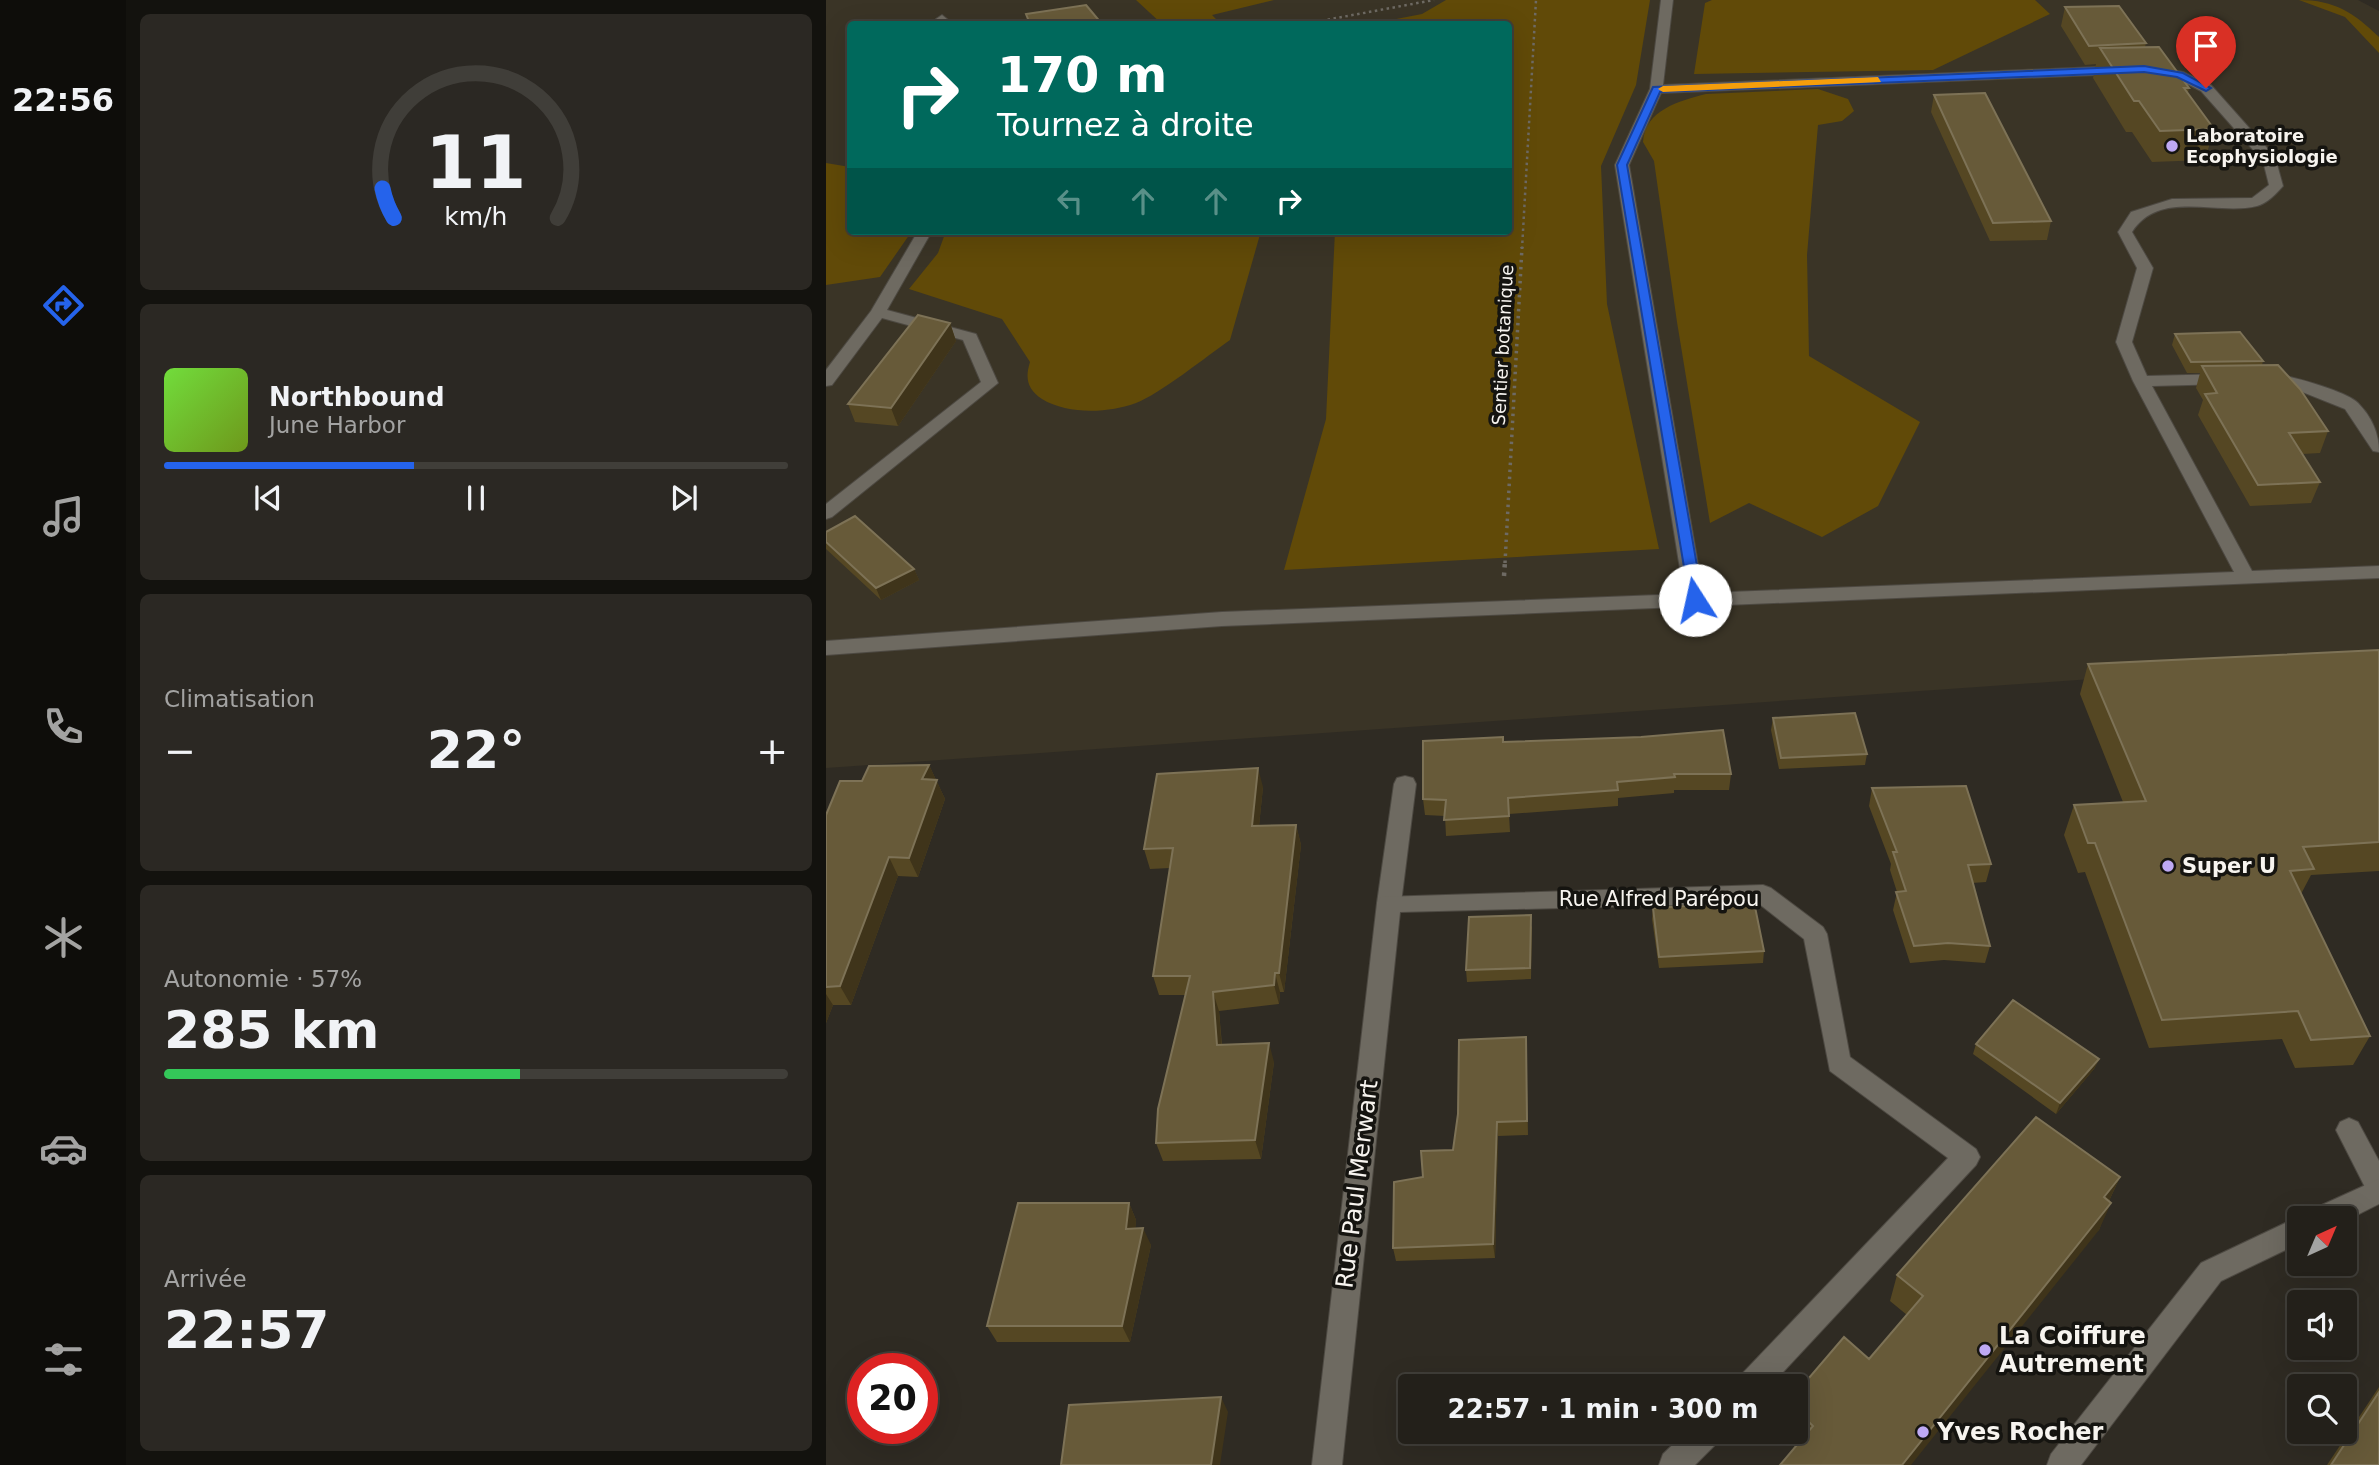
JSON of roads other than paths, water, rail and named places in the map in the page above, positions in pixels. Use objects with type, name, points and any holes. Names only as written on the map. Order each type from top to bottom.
[{"type":"street","points":[[1667,0],[1656,89],[1622,165],[1695,600]]},
{"type":"street","points":[[1656,89],[2144,69],[2179,75],[2206,88],[2270,160],[2276,186],[2255,202],[2177,202],[2136,215],[2125,232],[2145,268],[2124,342],[2141,381],[2247,579]]},
{"type":"street","points":[[826,381],[878,312],[923,235]]},
{"type":"street","points":[[826,513],[990,383],[970,337],[878,312]]},
{"type":"street","points":[[2141,381],[2282,378],[2351,405],[2379,447]]},
{"type":"street","points":[[826,648],[1222,619],[2379,572]]},
{"type":"street","name":"Rue Paul Merwart","points":[[1327,1465],[1405,784]]},
{"type":"street","name":"Rue Alfred Parépou","points":[[1390,903],[1763,894],[1815,934],[1839,1063],[1967,1157],[1761,1374]]},
{"type":"street","points":[[2346,1206],[2379,1189],[2349,1130]]},
{"type":"street","points":[[2062,1465],[2211,1272],[2287,1235]]},
{"type":"street","points":[[1674,1465],[1694,1444]]},
{"type":"place","name":"Laboratoire Ecophysiologie","points":[[2172,146]]},
{"type":"place","name":"Super U","points":[[2168,866]]},
{"type":"place","name":"La Coiffure Autrement","points":[[1985,1350]]},
{"type":"place","name":"Yves Rocher","points":[[1923,1432]]}]
